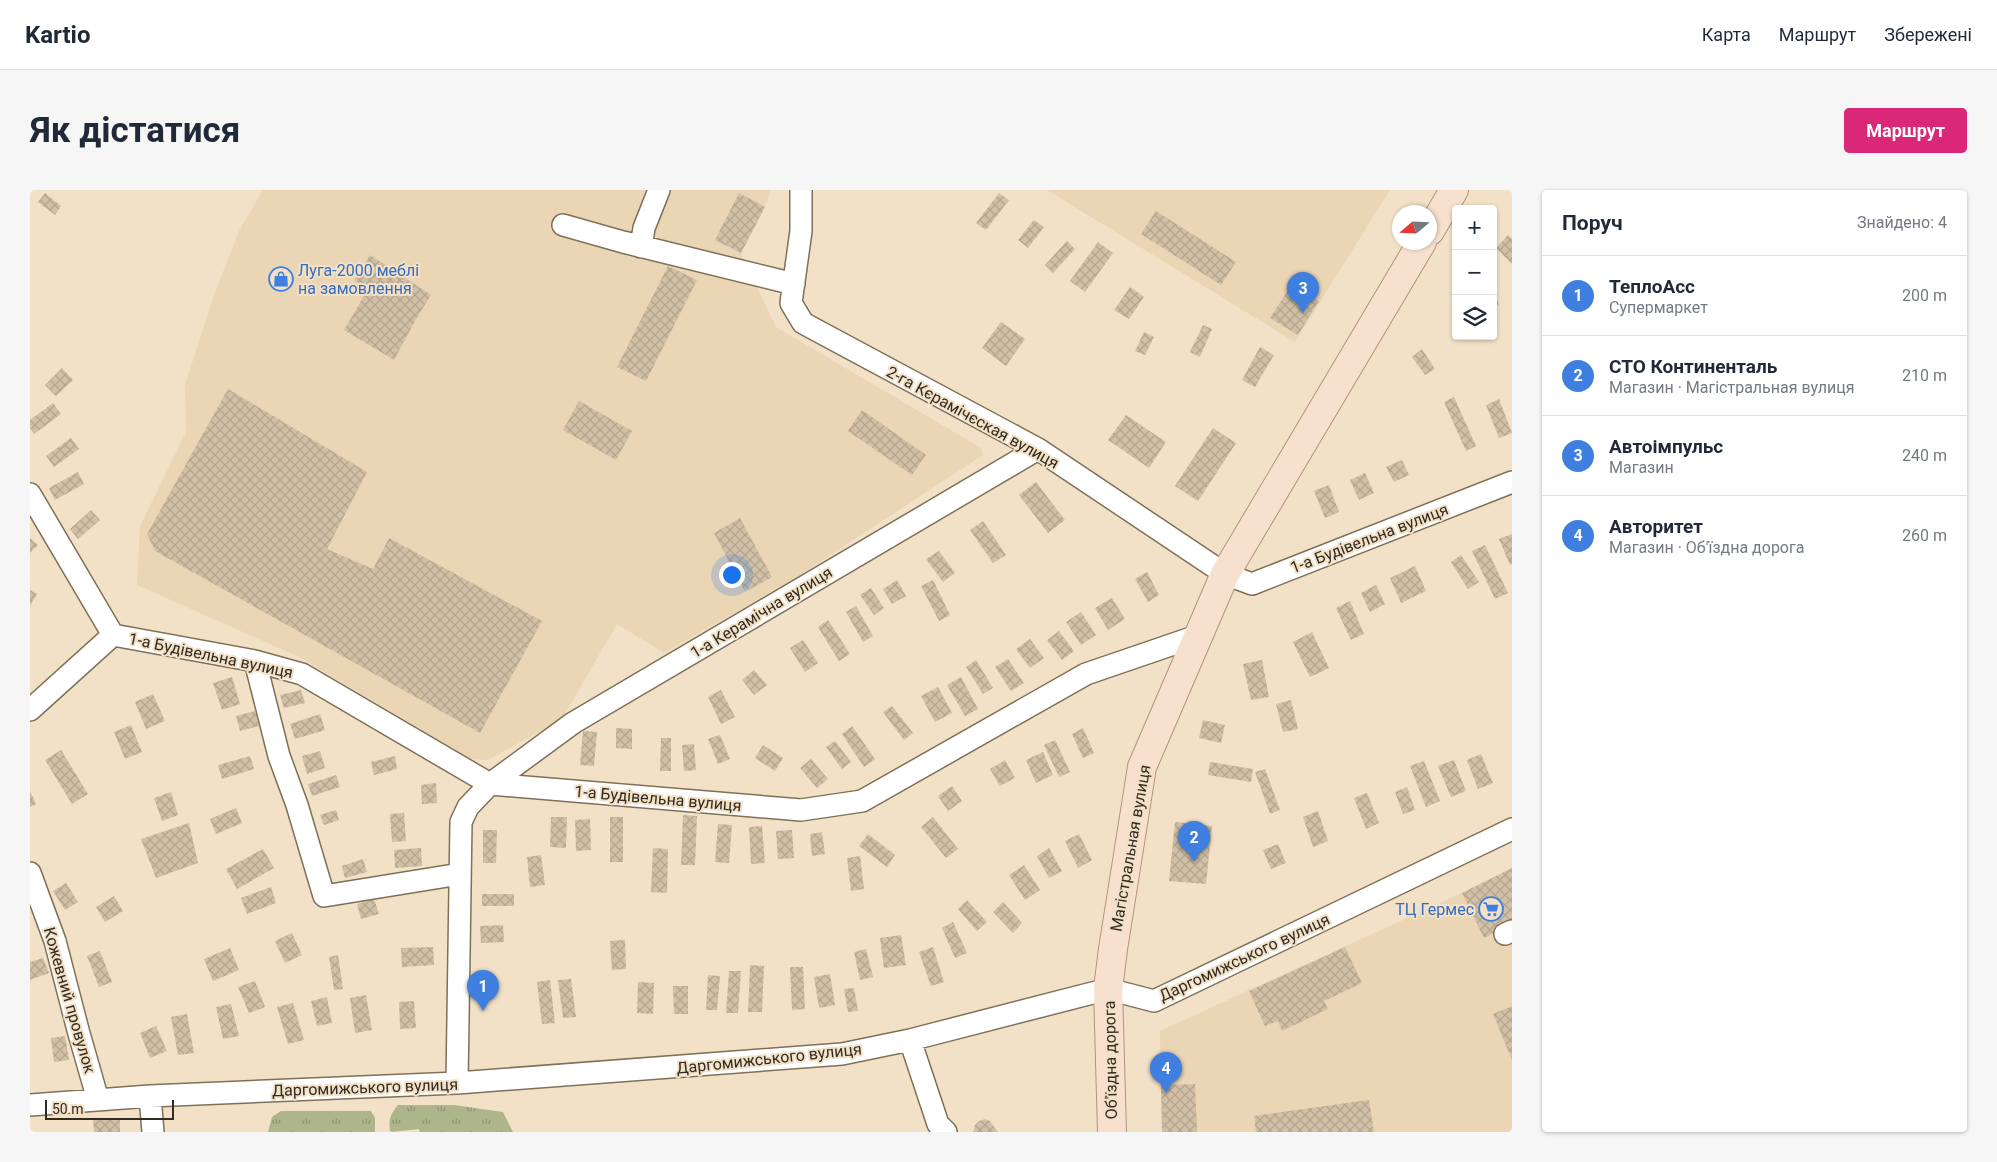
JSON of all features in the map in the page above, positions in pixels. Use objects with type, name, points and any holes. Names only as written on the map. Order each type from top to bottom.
[{"type":"main road","points":[[1437,219],[1454,190]]},
{"type":"main road","name":"Магістральная вулиця","points":[[1108,989],[1142,767],[1225,574],[1417,250]]},
{"type":"main road","name":"Об'їздна дорога","points":[[1108,989],[1112,1132]]},
{"type":"street","points":[[641,247],[644,228],[659,190]]},
{"type":"street","name":"2-га Кєрамічєская вулиця","points":[[801,190],[801,231],[792,303],[804,323],[1038,449],[1225,574]]},
{"type":"street","points":[[563,225],[641,247],[794,284]]},
{"type":"street","name":"1-а Керамічна вулиця","points":[[456,1084],[462,822],[468,807],[490,784],[574,723],[1038,449]]},
{"type":"street","name":"1-а Будівельна вулиця","points":[[1225,574],[1252,584],[1512,482]]},
{"type":"street","points":[[30,494],[113,635],[30,710]]},
{"type":"street","name":"1-а Будівельна вулиця","points":[[113,635],[254,661],[302,674],[490,784],[801,810],[862,802],[1086,674],[1197,636]]},
{"type":"street","points":[[254,661],[279,756],[297,805],[324,896],[460,874]]},
{"type":"street","name":"Даргомижського вулиця","points":[[30,1105],[150,1096],[456,1084],[842,1054],[910,1040],[1108,989],[1154,1001],[1512,829]]},
{"type":"street","name":"Кожевний провулок","points":[[30,873],[55,941],[98,1100]]},
{"type":"street","points":[[910,1040],[938,1124],[946,1132]]},
{"type":"street","points":[[150,1096],[153,1132]]},
{"type":"shaded area","points":[[263,190],[770,190],[767,201],[741,253],[776,327],[981,448],[983,455],[792,580],[664,653],[617,624],[562,719],[488,760],[471,759],[299,657],[137,585],[140,526],[186,432],[185,385],[214,295],[239,231]]},
{"type":"shaded area","points":[[1047,190],[1390,190],[1295,342]]},
{"type":"shaded area","points":[[1512,868],[1512,1132],[1162,1132],[1160,1031],[1462,893]]},
{"type":"green space","points":[[398,1105],[454,1105],[503,1112],[513,1132],[420,1132],[419,1129],[392,1132],[389,1127],[390,1120]]},
{"type":"green space","points":[[281,1111],[371,1111],[375,1118],[375,1132],[268,1132],[272,1117]]},
{"type":"building","points":[[45,193],[61,206],[55,215],[38,202]]},
{"type":"building","points":[[739,193],[765,207],[741,253],[715,240]]},
{"type":"building","points":[[999,193],[1009,200],[986,230],[976,223]]},
{"type":"building","points":[[1156,211],[1236,262],[1221,285],[1141,234]]},
{"type":"building","points":[[1034,220],[1044,227],[1028,248],[1018,240]]},
{"type":"building","points":[[1508,235],[1512,239],[1512,264],[1497,249]]},
{"type":"building","points":[[1067,241],[1075,249],[1053,273],[1045,265]]},
{"type":"building","points":[[1098,242],[1113,253],[1085,292],[1070,281]]},
{"type":"building","points":[[370,255],[431,295],[394,360],[344,330],[368,289],[354,280]]},
{"type":"building","points":[[668,266],[697,280],[646,381],[617,367]]},
{"type":"building","points":[[1292,284],[1319,301],[1298,335],[1270,318]]},
{"type":"building","points":[[1130,287],[1144,297],[1129,319],[1114,310]]},
{"type":"building","points":[[1001,322],[1025,339],[1006,366],[982,348]]},
{"type":"building","points":[[1203,325],[1212,329],[1200,357],[1190,352]]},
{"type":"building","points":[[1144,332],[1154,337],[1145,355],[1135,351]]},
{"type":"building","points":[[1260,347],[1274,355],[1255,387],[1242,380]]},
{"type":"building","points":[[1422,349],[1435,369],[1425,375],[1412,357]]},
{"type":"building","points":[[62,368],[73,380],[56,396],[45,385]]},
{"type":"building","points":[[228,389],[367,472],[327,549],[373,569],[389,538],[542,621],[480,733],[155,551],[147,534]]},
{"type":"building","points":[[1454,397],[1476,446],[1466,451],[1444,402]]},
{"type":"building","points":[[1499,399],[1512,433],[1499,438],[1486,405]]},
{"type":"building","points":[[579,401],[632,431],[616,460],[563,430]]},
{"type":"building","points":[[53,403],[61,414],[34,434],[30,428],[30,420]]},
{"type":"building","points":[[862,410],[926,455],[912,475],[848,431]]},
{"type":"building","points":[[1126,415],[1166,442],[1149,468],[1108,440]]},
{"type":"building","points":[[1213,428],[1236,443],[1198,501],[1175,486]]},
{"type":"building","points":[[71,438],[79,449],[54,467],[46,456]]},
{"type":"building","points":[[1402,460],[1409,475],[1394,482],[1386,467]]},
{"type":"building","points":[[78,472],[84,484],[55,500],[49,488]]},
{"type":"building","points":[[1365,473],[1374,493],[1359,500],[1350,480]]},
{"type":"building","points":[[1036,482],[1065,520],[1048,533],[1019,495]]},
{"type":"building","points":[[1329,485],[1339,512],[1325,518],[1314,491]]},
{"type":"building","points":[[91,510],[100,520],[78,539],[70,529]]},
{"type":"building","points":[[740,518],[772,577],[745,592],[714,533]]},
{"type":"building","points":[[983,521],[1006,555],[993,563],[970,530]]},
{"type":"building","points":[[1512,534],[1512,564],[1510,565],[1499,539]]},
{"type":"building","points":[[30,538],[38,545],[30,553]]},
{"type":"building","points":[[1485,545],[1508,593],[1495,599],[1472,551]]},
{"type":"building","points":[[939,551],[955,573],[943,582],[926,559]]},
{"type":"building","points":[[1461,555],[1479,582],[1468,589],[1451,562]]},
{"type":"building","points":[[1415,566],[1426,591],[1401,603],[1390,578]]},
{"type":"building","points":[[1147,572],[1159,595],[1148,602],[1135,579]]},
{"type":"building","points":[[897,580],[906,596],[892,604],[883,589]]},
{"type":"building","points":[[933,580],[950,615],[939,621],[921,586]]},
{"type":"building","points":[[1376,585],[1385,604],[1370,612],[1361,593]]},
{"type":"building","points":[[871,588],[884,608],[874,615],[860,595]]},
{"type":"building","points":[[30,590],[37,594],[30,606]]},
{"type":"building","points":[[1112,598],[1125,619],[1108,630],[1095,608]]},
{"type":"building","points":[[1350,601],[1364,634],[1351,640],[1336,608]]},
{"type":"building","points":[[856,606],[873,636],[863,642],[846,612]]},
{"type":"building","points":[[1081,612],[1096,635],[1081,645],[1066,622]]},
{"type":"building","points":[[828,620],[850,654],[839,661],[818,627]]},
{"type":"building","points":[[1059,631],[1074,651],[1062,660],[1047,640]]},
{"type":"building","points":[[1312,632],[1329,668],[1310,677],[1293,642]]},
{"type":"building","points":[[1030,639],[1044,658],[1030,668],[1016,649]]},
{"type":"building","points":[[803,640],[818,663],[805,672],[790,648]]},
{"type":"building","points":[[1008,659],[1024,683],[1011,691],[995,667]]},
{"type":"building","points":[[976,660],[993,688],[983,694],[966,667]]},
{"type":"building","points":[[1262,660],[1269,697],[1251,700],[1243,664]]},
{"type":"building","points":[[754,670],[767,685],[754,695],[742,680]]},
{"type":"building","points":[[232,677],[240,704],[222,710],[213,683]]},
{"type":"building","points":[[961,677],[978,709],[965,716],[947,685]]},
{"type":"building","points":[[938,687],[952,713],[935,722],[921,696]]},
{"type":"building","points":[[301,690],[305,703],[284,708],[280,695]]},
{"type":"building","points":[[721,690],[735,717],[721,724],[708,697]]},
{"type":"building","points":[[153,694],[165,721],[146,729],[135,702]]},
{"type":"building","points":[[1291,700],[1298,729],[1283,732],[1276,704]]},
{"type":"building","points":[[892,706],[913,733],[904,740],[883,712]]},
{"type":"building","points":[[255,711],[259,726],[240,731],[236,716]]},
{"type":"building","points":[[320,714],[325,730],[295,739],[290,724]]},
{"type":"building","points":[[1203,720],[1225,725],[1221,743],[1199,738]]},
{"type":"building","points":[[131,725],[142,752],[125,759],[114,732]]},
{"type":"building","points":[[852,726],[875,759],[864,767],[842,734]]},
{"type":"building","points":[[616,728],[632,729],[632,749],[616,748]]},
{"type":"building","points":[[1083,728],[1094,753],[1083,758],[1072,734]]},
{"type":"building","points":[[583,731],[597,732],[594,766],[580,765]]},
{"type":"building","points":[[720,735],[730,759],[718,764],[708,739]]},
{"type":"building","points":[[661,738],[671,738],[671,771],[660,771]]},
{"type":"building","points":[[1055,740],[1070,772],[1059,777],[1044,745]]},
{"type":"building","points":[[835,741],[851,762],[842,769],[826,747]]},
{"type":"building","points":[[694,744],[696,770],[684,771],[682,745]]},
{"type":"building","points":[[763,745],[783,758],[775,771],[755,758]]},
{"type":"building","points":[[61,750],[88,794],[72,804],[45,760]]},
{"type":"building","points":[[320,751],[325,768],[307,774],[302,756]]},
{"type":"building","points":[[1043,752],[1053,775],[1036,783],[1026,760]]},
{"type":"building","points":[[1481,754],[1493,783],[1478,789],[1467,760]]},
{"type":"building","points":[[250,756],[254,769],[222,779],[218,765]]},
{"type":"building","points":[[395,756],[397,769],[374,775],[371,762]]},
{"type":"building","points":[[811,759],[828,779],[817,788],[800,768]]},
{"type":"building","points":[[1005,760],[1015,778],[1000,786],[990,769]]},
{"type":"building","points":[[1454,760],[1466,791],[1451,797],[1438,766]]},
{"type":"building","points":[[1424,761],[1440,801],[1426,807],[1410,766]]},
{"type":"building","points":[[1210,762],[1253,769],[1251,782],[1208,775]]},
{"type":"building","points":[[1265,769],[1280,810],[1270,814],[1255,772]]},
{"type":"building","points":[[336,775],[340,787],[312,796],[308,784]]},
{"type":"building","points":[[436,783],[437,803],[422,804],[421,785]]},
{"type":"building","points":[[952,786],[962,801],[948,811],[938,796]]},
{"type":"building","points":[[1407,787],[1415,810],[1403,814],[1395,792]]},
{"type":"building","points":[[30,791],[36,804],[30,807]]},
{"type":"building","points":[[171,792],[178,815],[162,821],[154,798]]},
{"type":"building","points":[[1367,793],[1379,823],[1366,829],[1354,798]]},
{"type":"building","points":[[236,808],[242,823],[216,834],[210,819]]},
{"type":"building","points":[[336,810],[339,820],[324,825],[320,815]]},
{"type":"building","points":[[1318,811],[1328,841],[1313,847],[1303,817]]},
{"type":"building","points":[[404,813],[406,841],[392,842],[390,814]]},
{"type":"building","points":[[683,815],[697,816],[695,865],[681,865]]},
{"type":"building","points":[[551,817],[567,817],[566,848],[550,847]]},
{"type":"building","points":[[610,817],[623,817],[623,862],[610,862]]},
{"type":"building","points":[[933,817],[958,849],[946,858],[921,827]]},
{"type":"building","points":[[590,819],[591,850],[576,851],[575,820]]},
{"type":"building","points":[[1175,822],[1212,826],[1206,884],[1169,881]]},
{"type":"building","points":[[189,823],[198,863],[156,878],[141,839]]},
{"type":"building","points":[[718,824],[732,825],[729,863],[715,862]]},
{"type":"building","points":[[762,826],[765,863],[751,864],[749,827]]},
{"type":"building","points":[[483,830],[497,830],[496,863],[483,863]]},
{"type":"building","points":[[792,830],[794,858],[778,859],[776,831]]},
{"type":"building","points":[[822,832],[825,854],[812,856],[810,834]]},
{"type":"building","points":[[868,834],[895,855],[887,867],[859,846]]},
{"type":"building","points":[[1079,834],[1092,860],[1078,868],[1065,841]]},
{"type":"building","points":[[1278,844],[1286,863],[1271,869],[1263,850]]},
{"type":"building","points":[[421,848],[422,866],[395,868],[394,850]]},
{"type":"building","points":[[653,848],[668,849],[667,893],[651,892]]},
{"type":"building","points":[[1049,848],[1062,871],[1049,878],[1037,856]]},
{"type":"building","points":[[263,849],[274,868],[237,889],[226,869]]},
{"type":"building","points":[[541,855],[545,885],[530,887],[527,857]]},
{"type":"building","points":[[860,856],[864,889],[851,891],[847,858]]},
{"type":"building","points":[[363,859],[367,872],[345,878],[342,866]]},
{"type":"building","points":[[1024,865],[1040,890],[1025,900],[1009,875]]},
{"type":"building","name":"ТЦ Гермес","points":[[1512,868],[1512,924],[1484,938],[1462,893]]},
{"type":"building","points":[[66,883],[78,902],[65,910],[53,891]]},
{"type":"building","points":[[271,887],[276,903],[247,914],[241,898]]},
{"type":"building","points":[[482,894],[514,894],[514,906],[482,906]]},
{"type":"building","points":[[114,896],[123,911],[105,922],[96,907]]},
{"type":"building","points":[[374,899],[379,914],[361,919],[357,904]]},
{"type":"building","points":[[967,900],[987,922],[977,931],[958,909]]},
{"type":"building","points":[[1003,902],[1022,923],[1013,933],[993,912]]},
{"type":"building","points":[[953,922],[967,953],[955,958],[942,928]]},
{"type":"building","points":[[503,925],[504,942],[481,943],[480,926]]},
{"type":"building","points":[[292,933],[302,955],[285,963],[275,941]]},
{"type":"building","points":[[901,935],[906,965],[884,968],[880,938]]},
{"type":"building","points":[[625,940],[626,969],[612,970],[610,941]]},
{"type":"building","points":[[433,947],[434,965],[402,967],[401,948]]},
{"type":"building","points":[[933,947],[944,982],[931,986],[919,952]]},
{"type":"building","points":[[1345,947],[1362,983],[1324,1001],[1328,1009],[1282,1031],[1278,1021],[1265,1026],[1249,991]]},
{"type":"building","points":[[230,948],[239,970],[213,981],[204,959]]},
{"type":"building","points":[[866,949],[873,977],[860,980],[854,952]]},
{"type":"building","points":[[100,951],[112,982],[99,987],[87,956]]},
{"type":"building","points":[[338,955],[343,989],[334,990],[329,957]]},
{"type":"building","points":[[43,958],[49,973],[30,980],[30,962]]},
{"type":"building","points":[[750,965],[764,966],[762,1012],[748,1012]]},
{"type":"building","points":[[790,967],[803,967],[805,1009],[792,1010]]},
{"type":"building","points":[[729,971],[741,971],[738,1013],[726,1013]]},
{"type":"building","points":[[830,974],[835,1005],[819,1008],[814,977]]},
{"type":"building","points":[[708,975],[720,976],[717,1010],[706,1010]]},
{"type":"building","points":[[571,979],[576,1017],[563,1018],[558,980]]},
{"type":"building","points":[[550,980],[555,1023],[542,1024],[537,982]]},
{"type":"building","points":[[255,981],[265,1007],[249,1013],[238,987]]},
{"type":"building","points":[[638,982],[654,983],[653,1014],[637,1013]]},
{"type":"building","points":[[673,986],[688,986],[688,1014],[674,1014]]},
{"type":"building","points":[[854,988],[858,1011],[848,1012],[844,989]]},
{"type":"building","points":[[366,995],[372,1030],[355,1033],[350,998]]},
{"type":"building","points":[[327,997],[332,1023],[317,1026],[311,1001]]},
{"type":"building","points":[[414,1001],[416,1028],[400,1029],[399,1002]]},
{"type":"building","points":[[293,1003],[304,1040],[288,1044],[277,1007]]},
{"type":"building","points":[[231,1004],[239,1036],[223,1039],[216,1007]]},
{"type":"building","points":[[1512,1006],[1512,1060],[1493,1014]]},
{"type":"building","points":[[187,1014],[194,1053],[178,1055],[171,1017]]},
{"type":"building","points":[[156,1026],[167,1051],[150,1058],[140,1033]]},
{"type":"building","points":[[65,1036],[69,1060],[54,1062],[51,1038]]},
{"type":"building","points":[[1195,1084],[1197,1132],[1162,1132],[1161,1085]]},
{"type":"building","points":[[1369,1100],[1374,1132],[1256,1132],[1254,1116]]},
{"type":"building","points":[[93,1119],[120,1119],[120,1132],[94,1132]]},
{"type":"building","points":[[985,1119],[990,1121],[998,1132],[973,1132],[975,1125]]},
{"type":"place","name":"Луга-2000 меблі на замовлення","points":[[281,279]]},
{"type":"place","name":"Автоімпульс","points":[[1303,313]]},
{"type":"place","name":"СТО Континенталь","points":[[1194,862]]},
{"type":"place","name":"ТЦ Гермес","points":[[1491,909]]},
{"type":"place","name":"ТеплоАсс","points":[[483,1011]]},
{"type":"place","name":"Авторитет","points":[[1166,1093]]}]
